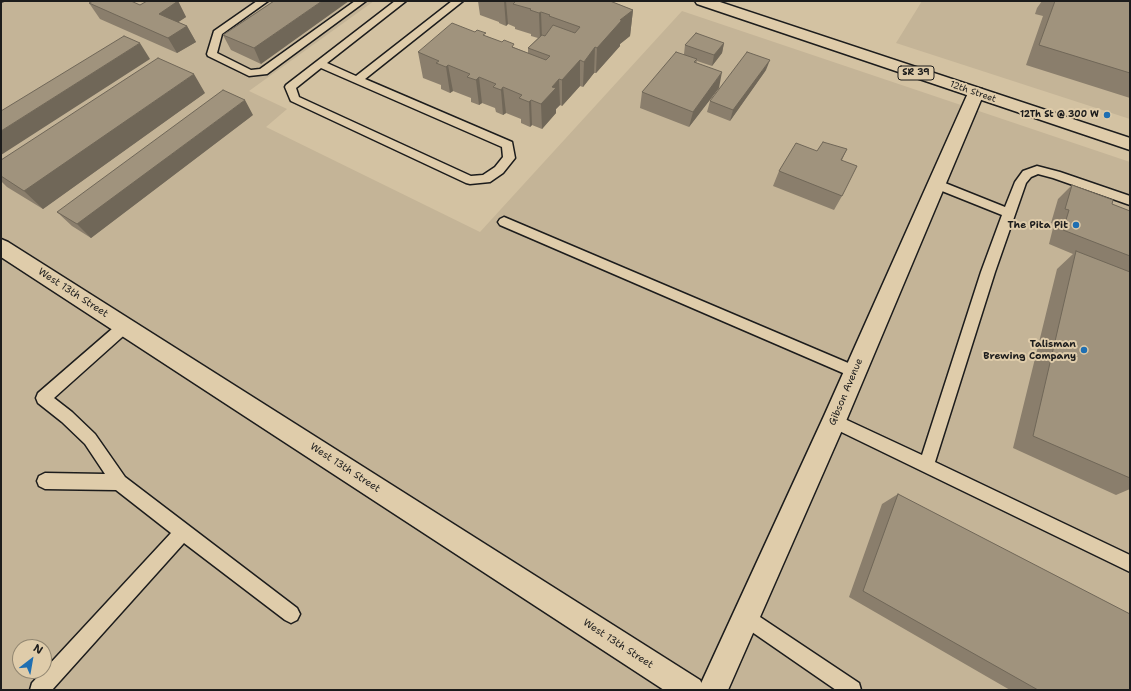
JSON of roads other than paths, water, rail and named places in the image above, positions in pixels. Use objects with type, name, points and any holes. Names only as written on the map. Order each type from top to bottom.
[{"type":"street","name":"12th Street","points":[[702,1],[1130,144]]},
{"type":"street","name":"Gibson Avenue","points":[[713,690],[834,421],[976,93]]},
{"type":"street","name":"West 13th Street","points":[[1,247],[690,690]]},
{"type":"lane","points":[[263,1],[217,33],[212,54],[250,72],[263,72],[361,1]]},
{"type":"lane","points":[[320,64],[508,145],[509,158],[499,170],[486,179],[470,180],[295,99],[290,87],[401,1]]},
{"type":"lane","points":[[357,80],[458,1]]},
{"type":"lane","points":[[926,466],[988,272],[1009,213],[1027,174],[1037,170],[1056,175],[1130,201]]},
{"type":"lane","points":[[936,184],[1009,213]]},
{"type":"lane","points":[[504,222],[855,372]]},
{"type":"lane","points":[[125,326],[43,398],[67,417],[90,439],[119,482],[291,614]]},
{"type":"lane","points":[[834,421],[1130,564]]},
{"type":"lane","points":[[45,480],[119,482]]},
{"type":"lane","points":[[39,690],[183,532]]},
{"type":"lane","points":[[745,617],[852,690]]},
{"type":"place","name":"12Th St @ 300 W","points":[[1107,115]]},
{"type":"place","name":"The Pita Pit","points":[[1076,225]]},
{"type":"place","name":"Talisman Brewing Company","points":[[1084,350]]}]
